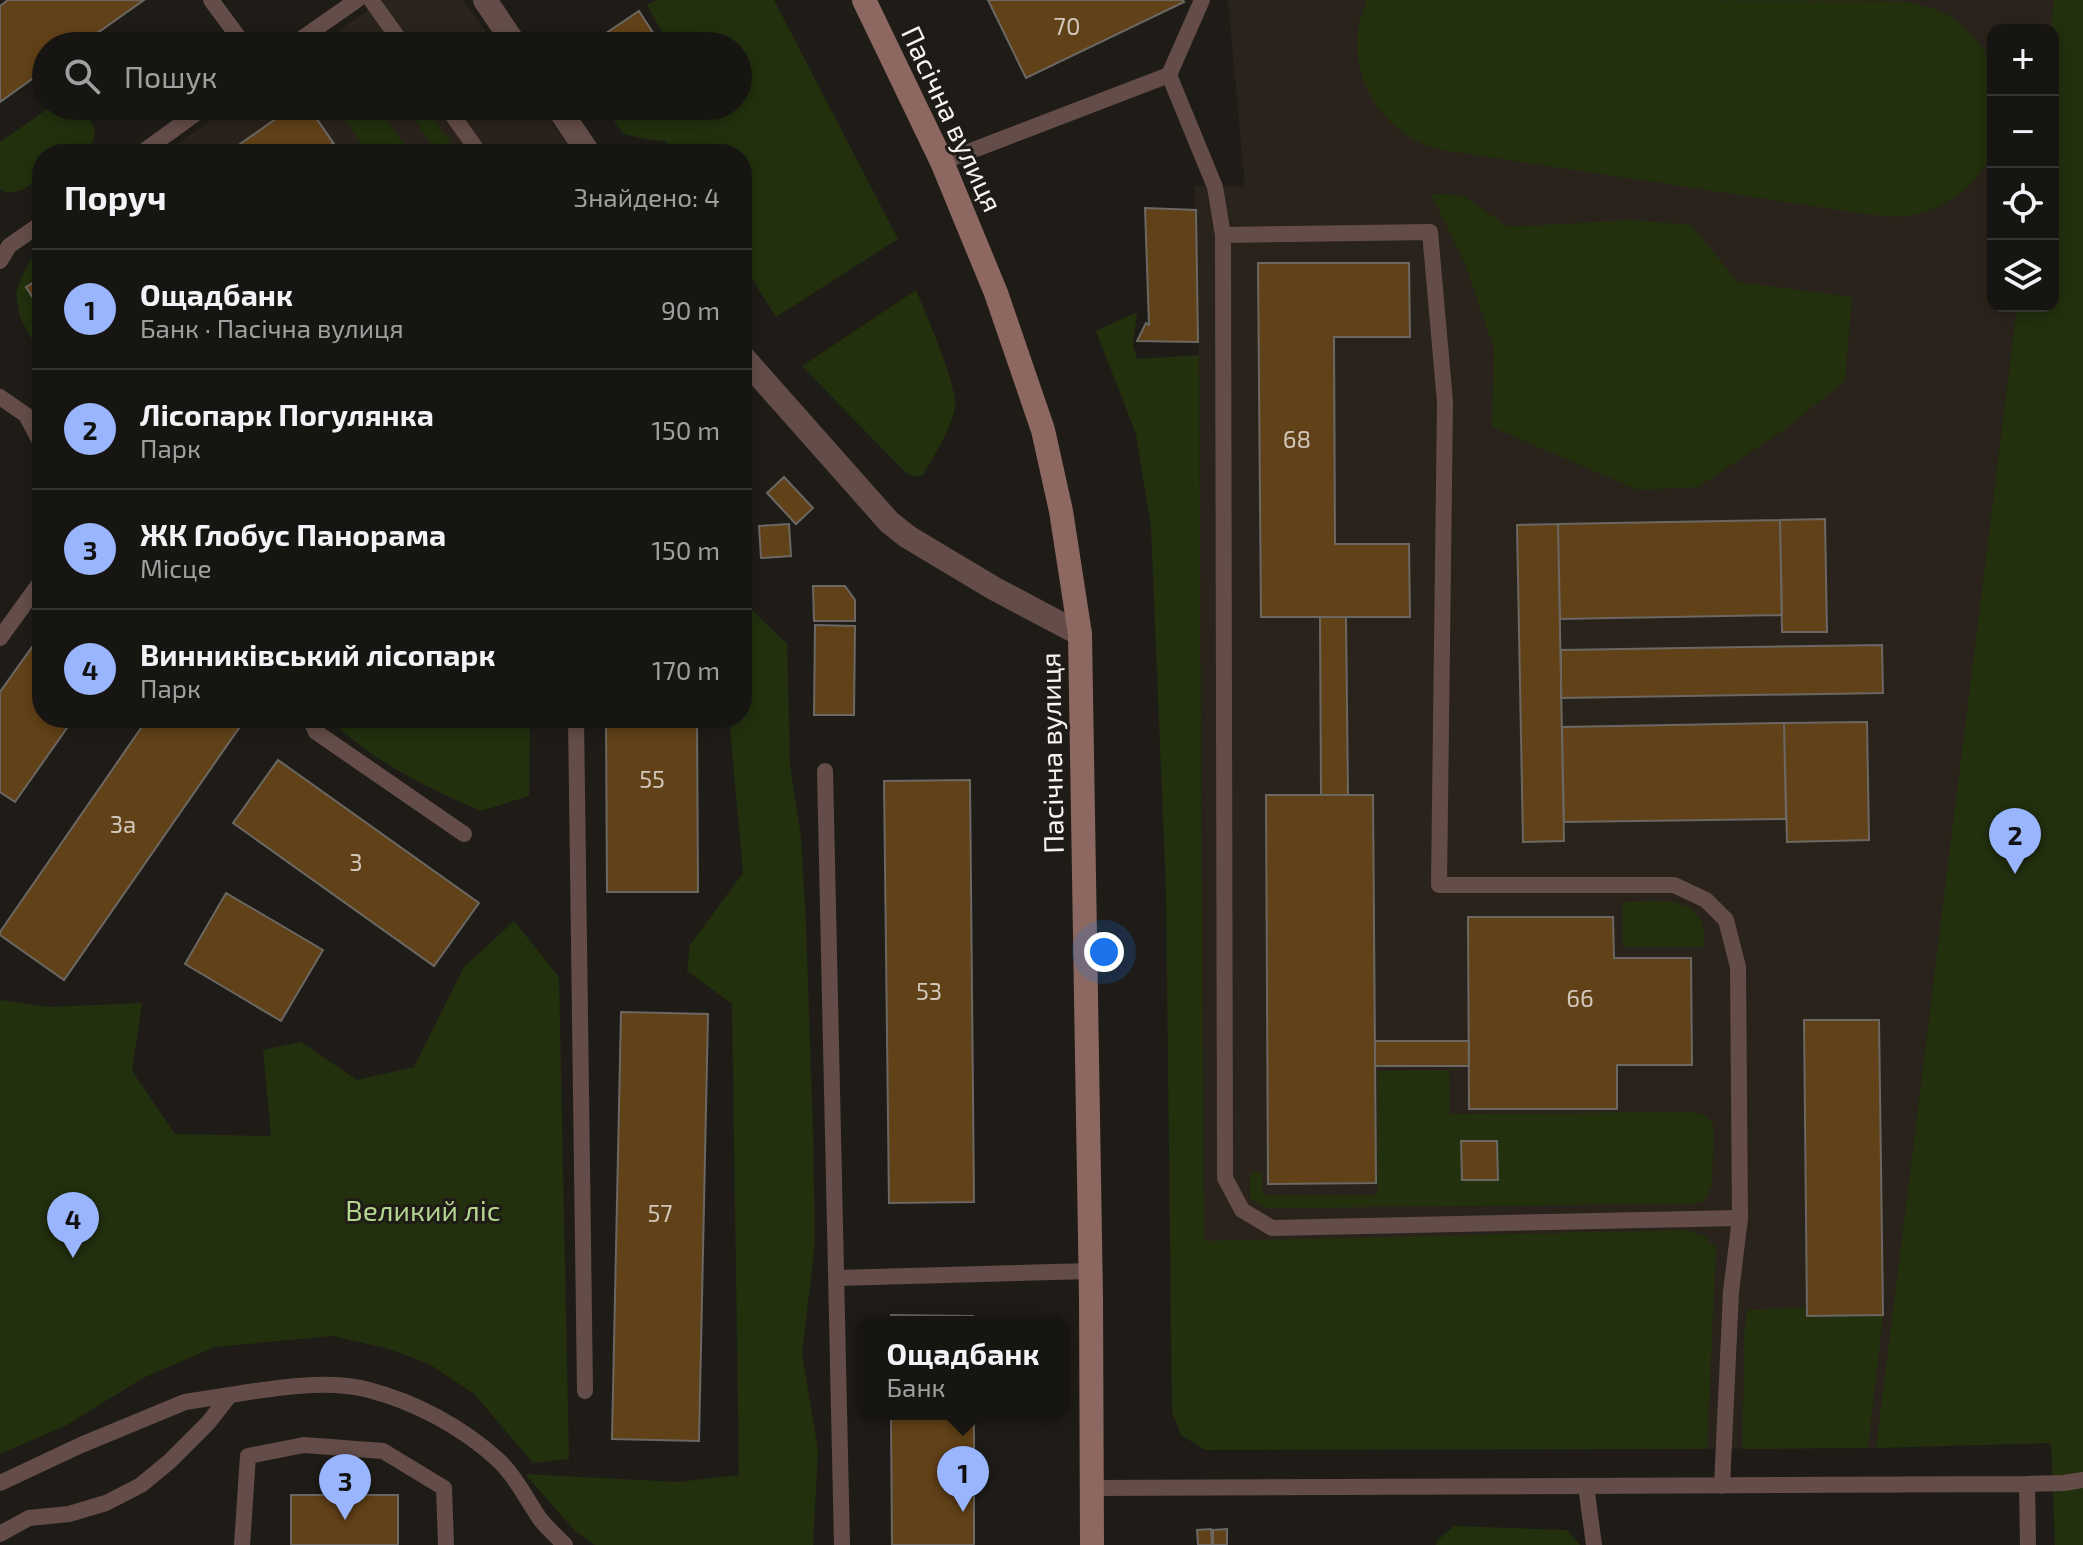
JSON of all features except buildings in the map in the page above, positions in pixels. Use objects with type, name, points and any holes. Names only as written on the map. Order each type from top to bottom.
[{"type":"main road","name":"Пасічна вулиця","points":[[864,0],[942,162],[996,293],[1043,430],[1061,511],[1080,634],[1091,1271],[1092,1545]]},
{"type":"street","points":[[485,0],[507,32]]},
{"type":"street","points":[[566,120],[582,144]]},
{"type":"street","points":[[752,367],[889,522],[908,537],[995,589],[1080,634]]},
{"type":"lane","points":[[211,0],[235,32]]},
{"type":"lane","points":[[311,32],[357,0]]},
{"type":"lane","points":[[371,0],[394,32]]},
{"type":"lane","points":[[942,162],[1169,75],[1202,0]]},
{"type":"lane","points":[[1169,75],[1215,187],[1223,235],[1225,1178],[1242,1210],[1272,1228],[1740,1218]]},
{"type":"lane","points":[[154,144],[187,120]]},
{"type":"lane","points":[[456,120],[473,144]]},
{"type":"lane","points":[[3,247],[32,229]]},
{"type":"lane","points":[[1223,235],[1430,232],[1445,402],[1439,885],[1674,885],[1706,900],[1726,920],[1738,967],[1740,1218],[1731,1292],[1722,1486]]},
{"type":"lane","points":[[0,397],[26,415],[32,426]]},
{"type":"lane","points":[[0,638],[32,594]]},
{"type":"lane","points":[[314,728],[464,834]]},
{"type":"lane","points":[[576,728],[585,1391]]},
{"type":"lane","points":[[825,771],[842,1545]]},
{"type":"lane","points":[[837,1278],[1091,1271]]},
{"type":"lane","points":[[0,1483],[185,1402],[280,1386],[325,1385],[368,1389],[412,1405],[459,1430],[500,1461],[542,1523],[565,1545]]},
{"type":"lane","points":[[0,1534],[29,1518],[69,1514],[106,1503],[141,1485],[208,1423],[230,1395]]},
{"type":"lane","points":[[242,1545],[248,1456],[304,1445],[383,1451],[444,1488],[446,1545]]},
{"type":"lane","points":[[1091,1488],[2027,1484],[2083,1480]]},
{"type":"lane","points":[[2027,1484],[2028,1545]]},
{"type":"lane","points":[[1586,1486],[1594,1545]]},
{"type":"shaded area","points":[[383,0],[463,0],[486,32],[337,32]]},
{"type":"shaded area","points":[[1228,0],[2055,0],[2053,24],[1987,24],[1987,312],[2020,312],[1876,1448],[1205,1450],[1199,355],[1198,342],[1137,341],[1146,323],[1149,324],[1145,208],[1195,210],[1195,186],[1245,187]]},
{"type":"shaded area","points":[[211,120],[550,120],[567,144],[177,144]]},
{"type":"green space","points":[[656,0],[774,0],[898,239],[776,317],[752,279],[752,144],[668,144],[666,141],[624,134],[614,120],[752,120],[752,32],[662,32],[647,5]]},
{"type":"green space","points":[[1367,0],[1903,1],[1945,13],[1970,33],[1987,55],[1987,162],[1971,184],[1948,201],[1922,213],[1900,217],[1438,149],[1409,137],[1382,113],[1372,99],[1360,66],[1357,48],[1359,26]]},
{"type":"green space","points":[[2054,0],[2083,0],[2083,1545],[2055,1545],[2051,1443],[1876,1448],[2016,312],[2059,312],[2059,24],[2052,24]]},
{"type":"green space","points":[[32,120],[90,120],[95,129],[90,144],[32,144],[32,184],[22,190],[6,193],[0,189],[0,142]]},
{"type":"green space","points":[[345,120],[387,120],[404,144],[362,144]]},
{"type":"green space","points":[[415,120],[435,120],[451,144],[431,144]]},
{"type":"green space","points":[[1431,194],[1462,195],[1508,227],[1632,220],[1691,225],[1738,282],[1852,297],[1845,381],[1788,427],[1698,487],[1638,490],[1492,427],[1494,349],[1466,266]]},
{"type":"green space","points":[[32,258],[32,340],[20,317],[16,293]]},
{"type":"green space","points":[[916,290],[947,368],[955,408],[946,434],[923,475],[914,477],[904,471],[802,366]]},
{"type":"green space","points":[[1137,312],[1133,345],[1137,359],[1199,355],[1204,1241],[1685,1230],[1704,1236],[1716,1248],[1707,1449],[1205,1450],[1181,1435],[1172,1412],[1166,890],[1151,527],[1136,434],[1096,331]]},
{"type":"green space","points":[[752,610],[787,644],[790,765],[801,838],[815,1243],[802,1354],[818,1450],[813,1545],[595,1545],[575,1531],[525,1474],[677,1482],[739,1475],[732,1004],[687,971],[690,945],[743,873],[730,728],[752,728]]},
{"type":"green space","points":[[340,728],[530,728],[529,796],[481,811],[381,760]]},
{"type":"green space","points":[[1623,902],[1670,902],[1691,909],[1703,927],[1704,947],[1623,947]]},
{"type":"green space","name":"Великий ліс","points":[[514,921],[559,977],[569,1459],[533,1463],[474,1394],[429,1364],[389,1349],[333,1336],[215,1347],[143,1378],[65,1426],[0,1454],[0,1000],[49,1007],[142,1003],[132,1071],[175,1134],[271,1136],[263,1050],[301,1042],[357,1080],[414,1067],[464,967]]},
{"type":"green space","points":[[1449,1070],[1450,1114],[1690,1112],[1705,1115],[1714,1126],[1712,1186],[1704,1201],[1693,1204],[1267,1208],[1250,1198],[1250,1173],[1262,1172],[1263,1195],[1377,1195],[1377,1071]]},
{"type":"green space","points":[[1808,1307],[1808,1316],[1883,1315],[1868,1448],[1742,1449],[1745,1322],[1748,1310]]},
{"type":"green space","points":[[1454,1526],[1567,1530],[1580,1545],[1436,1545]]},
{"type":"place","name":"Лісопарк Погулянка","points":[[2015,874]]},
{"type":"place","name":"Винниківський лісопарк","points":[[73,1258]]},
{"type":"place","name":"Ощадбанк","points":[[963,1512]]},
{"type":"place","name":"ЖК Глобус Панорама","points":[[345,1520]]}]
